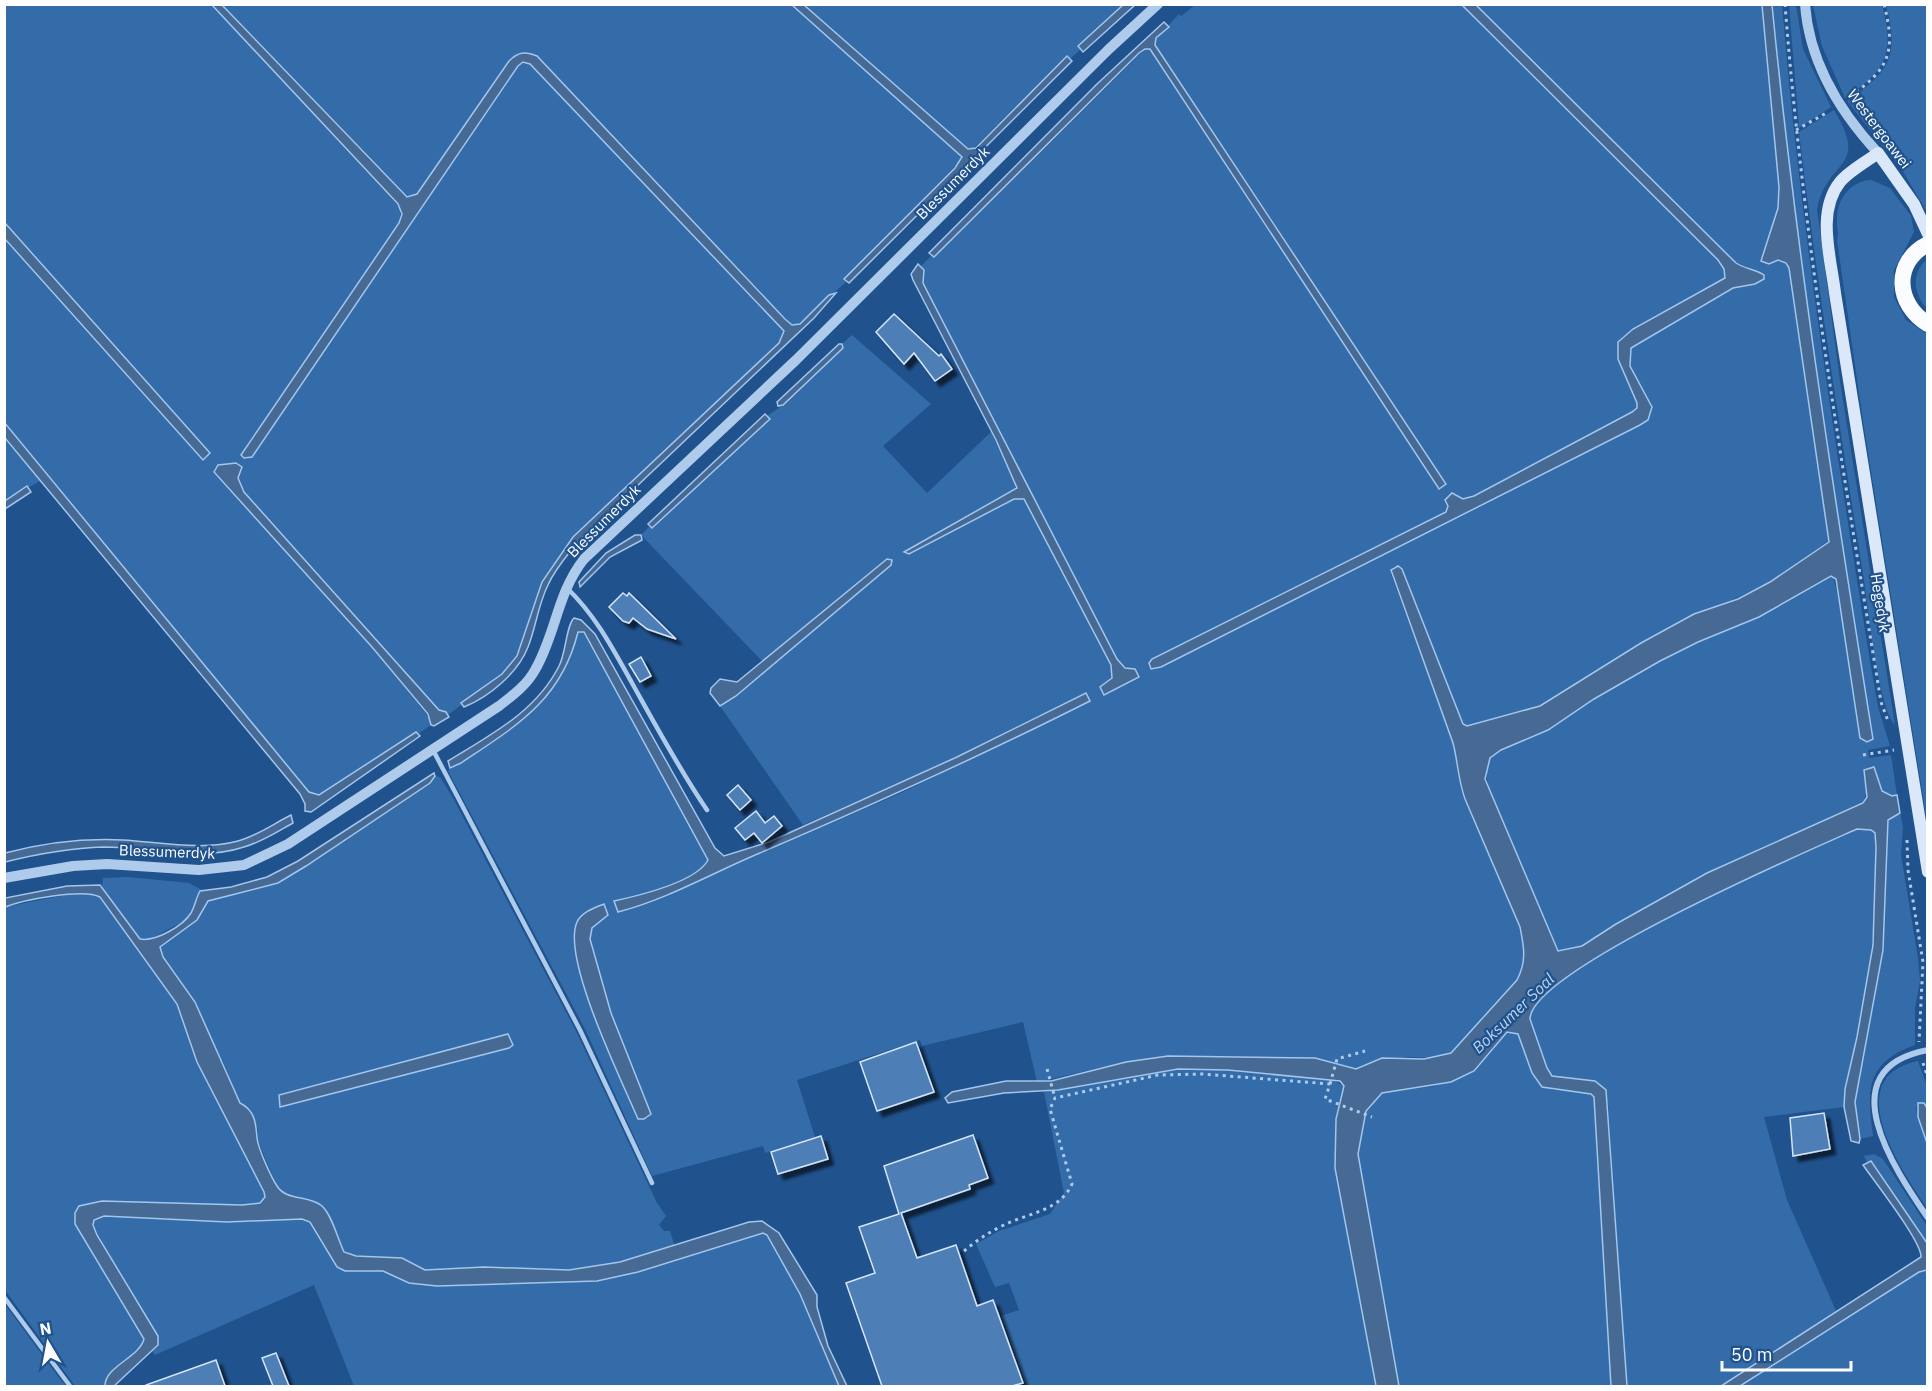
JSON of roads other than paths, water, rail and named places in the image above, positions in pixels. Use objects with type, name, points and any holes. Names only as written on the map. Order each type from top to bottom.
[{"type":"highway","points":[[1928,243],[1912,255],[1906,265],[1902,288],[1910,309],[1928,324]]},
{"type":"main road","name":"Westergoawei","points":[[1878,153],[1914,204],[1928,234]]},
{"type":"main road","name":"Hegedyk","points":[[1878,153],[1841,182],[1826,214],[1901,748],[1928,872]]},
{"type":"street","name":"Blessumerdyk","points":[[4,878],[73,866],[107,864],[199,870],[244,865],[288,844],[499,706],[527,681],[543,654],[565,587],[573,573],[596,546],[796,360],[1102,56],[1158,4]]},
{"type":"street","name":"Westergoawei","points":[[1805,4],[1812,44],[1830,86],[1847,116],[1878,153]]},
{"type":"street","points":[[1924,1051],[1900,1059],[1883,1074],[1875,1094],[1875,1103],[1878,1129],[1889,1158],[1928,1218]]},
{"type":"lane","points":[[565,587],[591,614],[686,779],[707,810]]},
{"type":"lane","points":[[433,750],[580,1030],[652,1183]]},
{"type":"lane","points":[[4,1297],[70,1386]]},
{"type":"water","points":[[212,5],[222,5],[407,197],[417,194],[509,61],[519,54],[529,53],[537,56],[792,325],[800,324],[829,295],[836,293],[814,318],[577,543],[551,579],[528,647],[517,666],[493,690],[464,707],[461,703],[502,674],[517,656],[542,582],[573,537],[779,343],[784,331],[530,64],[523,62],[518,66],[252,457],[244,458],[241,455],[399,223],[402,214],[398,204]]},
{"type":"water","points":[[792,5],[804,5],[968,149],[976,148],[1067,56],[1072,61],[849,283],[844,279],[955,168],[962,157]]},
{"type":"water","points":[[1123,5],[1135,5],[1083,52],[1078,46]]},
{"type":"water","points":[[1462,5],[1476,5],[1736,263],[1761,273],[1764,279],[1755,284],[1733,288],[1631,348],[1630,366],[1652,407],[1648,420],[1161,667],[1151,669],[1149,663],[1152,659],[1446,512],[1448,506],[1445,500],[1452,493],[1463,499],[1474,496],[1632,412],[1637,408],[1637,403],[1618,359],[1618,342],[1633,329],[1725,278],[1724,269],[1718,260]]},
{"type":"water","name":"Boksumer Soal","points":[[1762,5],[1772,5],[1804,281],[1873,739],[1867,742],[1860,738],[1836,579],[1831,576],[1759,617],[1698,642],[1660,661],[1594,699],[1548,730],[1501,750],[1490,758],[1485,779],[1558,951],[1582,946],[1616,924],[1707,873],[1863,803],[1867,797],[1864,770],[1874,767],[1882,791],[1892,796],[1897,795],[1900,813],[1888,820],[1883,950],[1855,1102],[1859,1143],[1851,1141],[1844,1107],[1845,1089],[1857,1037],[1873,945],[1876,847],[1875,833],[1871,830],[1857,829],[1732,886],[1621,943],[1575,972],[1542,998],[1530,1019],[1552,1076],[1595,1081],[1606,1090],[1627,1386],[1611,1386],[1594,1097],[1591,1094],[1542,1087],[1532,1073],[1518,1034],[1507,1032],[1474,1071],[1451,1082],[1382,1093],[1366,1111],[1358,1154],[1399,1386],[1376,1386],[1335,1168],[1336,1119],[1344,1086],[1340,1081],[1228,1070],[1178,1069],[1058,1090],[1004,1093],[948,1103],[945,1098],[952,1092],[1006,1081],[1051,1081],[1126,1062],[1168,1056],[1315,1058],[1356,1069],[1382,1058],[1424,1059],[1451,1053],[1517,980],[1523,960],[1520,927],[1465,799],[1453,743],[1391,570],[1398,566],[1402,569],[1463,724],[1467,726],[1540,706],[1641,643],[1694,614],[1738,599],[1770,582],[1829,542],[1789,268],[1786,263],[1778,260],[1769,264],[1761,261],[1778,208],[1779,187]]},
{"type":"water","points":[[1164,22],[1169,27],[1156,38],[1155,45],[1446,484],[1439,489],[1150,49],[1139,53],[934,257],[929,253],[1097,84]]},
{"type":"water","points":[[5,223],[210,453],[203,460],[5,239]]},
{"type":"water","points":[[918,264],[924,270],[923,283],[1117,659],[1125,668],[1135,669],[1139,677],[1104,695],[1100,687],[1112,678],[1111,665],[1024,499],[1014,499],[909,554],[904,552],[1017,488],[996,440],[913,280],[911,274]]},
{"type":"water","points":[[839,344],[842,344],[843,348],[783,405],[778,406],[777,402]]},
{"type":"water","points":[[765,414],[770,419],[652,528],[648,524]]},
{"type":"water","points":[[4,422],[309,792],[319,795],[416,732],[420,736],[311,812],[305,811],[305,804],[300,794],[5,438]]},
{"type":"water","points":[[236,463],[242,467],[238,478],[244,492],[439,710],[446,712],[449,717],[434,726],[431,725],[428,714],[372,647],[214,472],[218,465]]},
{"type":"water","points":[[27,486],[31,492],[5,509],[5,501]]},
{"type":"water","points":[[635,535],[641,535],[642,540],[610,557],[580,587],[579,582],[606,553]]},
{"type":"water","points":[[887,559],[892,560],[891,565],[736,696],[720,706],[710,693],[711,688],[720,679],[737,682]]},
{"type":"water","points":[[574,618],[581,620],[595,634],[715,848],[724,856],[769,842],[957,757],[1086,693],[1090,701],[885,798],[672,893],[618,912],[614,901],[651,892],[679,881],[701,868],[708,860],[584,632],[578,632],[560,676],[534,709],[500,737],[461,763],[450,768],[448,761],[496,732],[538,697],[559,666],[569,627]]},
{"type":"water","points":[[434,773],[435,776],[430,783],[278,883],[208,901],[197,920],[160,947],[163,957],[195,1002],[240,1103],[252,1113],[260,1148],[277,1186],[286,1194],[311,1200],[322,1206],[332,1221],[344,1252],[356,1256],[402,1258],[425,1270],[484,1267],[569,1270],[620,1262],[749,1222],[762,1221],[779,1233],[817,1295],[817,1307],[828,1346],[847,1386],[839,1386],[800,1294],[767,1235],[763,1233],[638,1272],[597,1281],[437,1286],[409,1283],[383,1271],[345,1271],[337,1267],[310,1222],[302,1219],[227,1222],[104,1216],[94,1220],[93,1225],[97,1235],[158,1336],[158,1345],[114,1386],[105,1386],[110,1373],[136,1352],[144,1339],[75,1224],[75,1213],[79,1206],[102,1201],[242,1205],[260,1203],[265,1197],[264,1192],[197,1062],[177,1004],[100,897],[67,894],[38,898],[5,907],[5,898],[67,886],[100,885],[140,939],[161,936],[187,918],[200,891],[231,887],[267,877],[298,861]]},
{"type":"water","points":[[291,815],[293,823],[263,840],[227,851],[192,854],[104,847],[54,852],[5,862],[5,853],[34,846],[78,841],[123,840],[195,846],[224,844],[252,836]]},
{"type":"water","points":[[604,904],[608,915],[592,928],[590,939],[611,1013],[651,1114],[644,1119],[638,1119],[607,1049],[595,1020],[578,963],[574,939],[577,922],[585,913]]},
{"type":"water","points":[[508,1034],[513,1045],[509,1048],[280,1107],[279,1095]]},
{"type":"water","points":[[1918,1103],[1924,1103],[1927,1108],[1927,1143],[1918,1117]]},
{"type":"water","points":[[1871,1161],[1927,1243],[1927,1270],[1919,1272],[1740,1386],[1721,1386],[1921,1257],[1906,1226],[1863,1165]]}]
